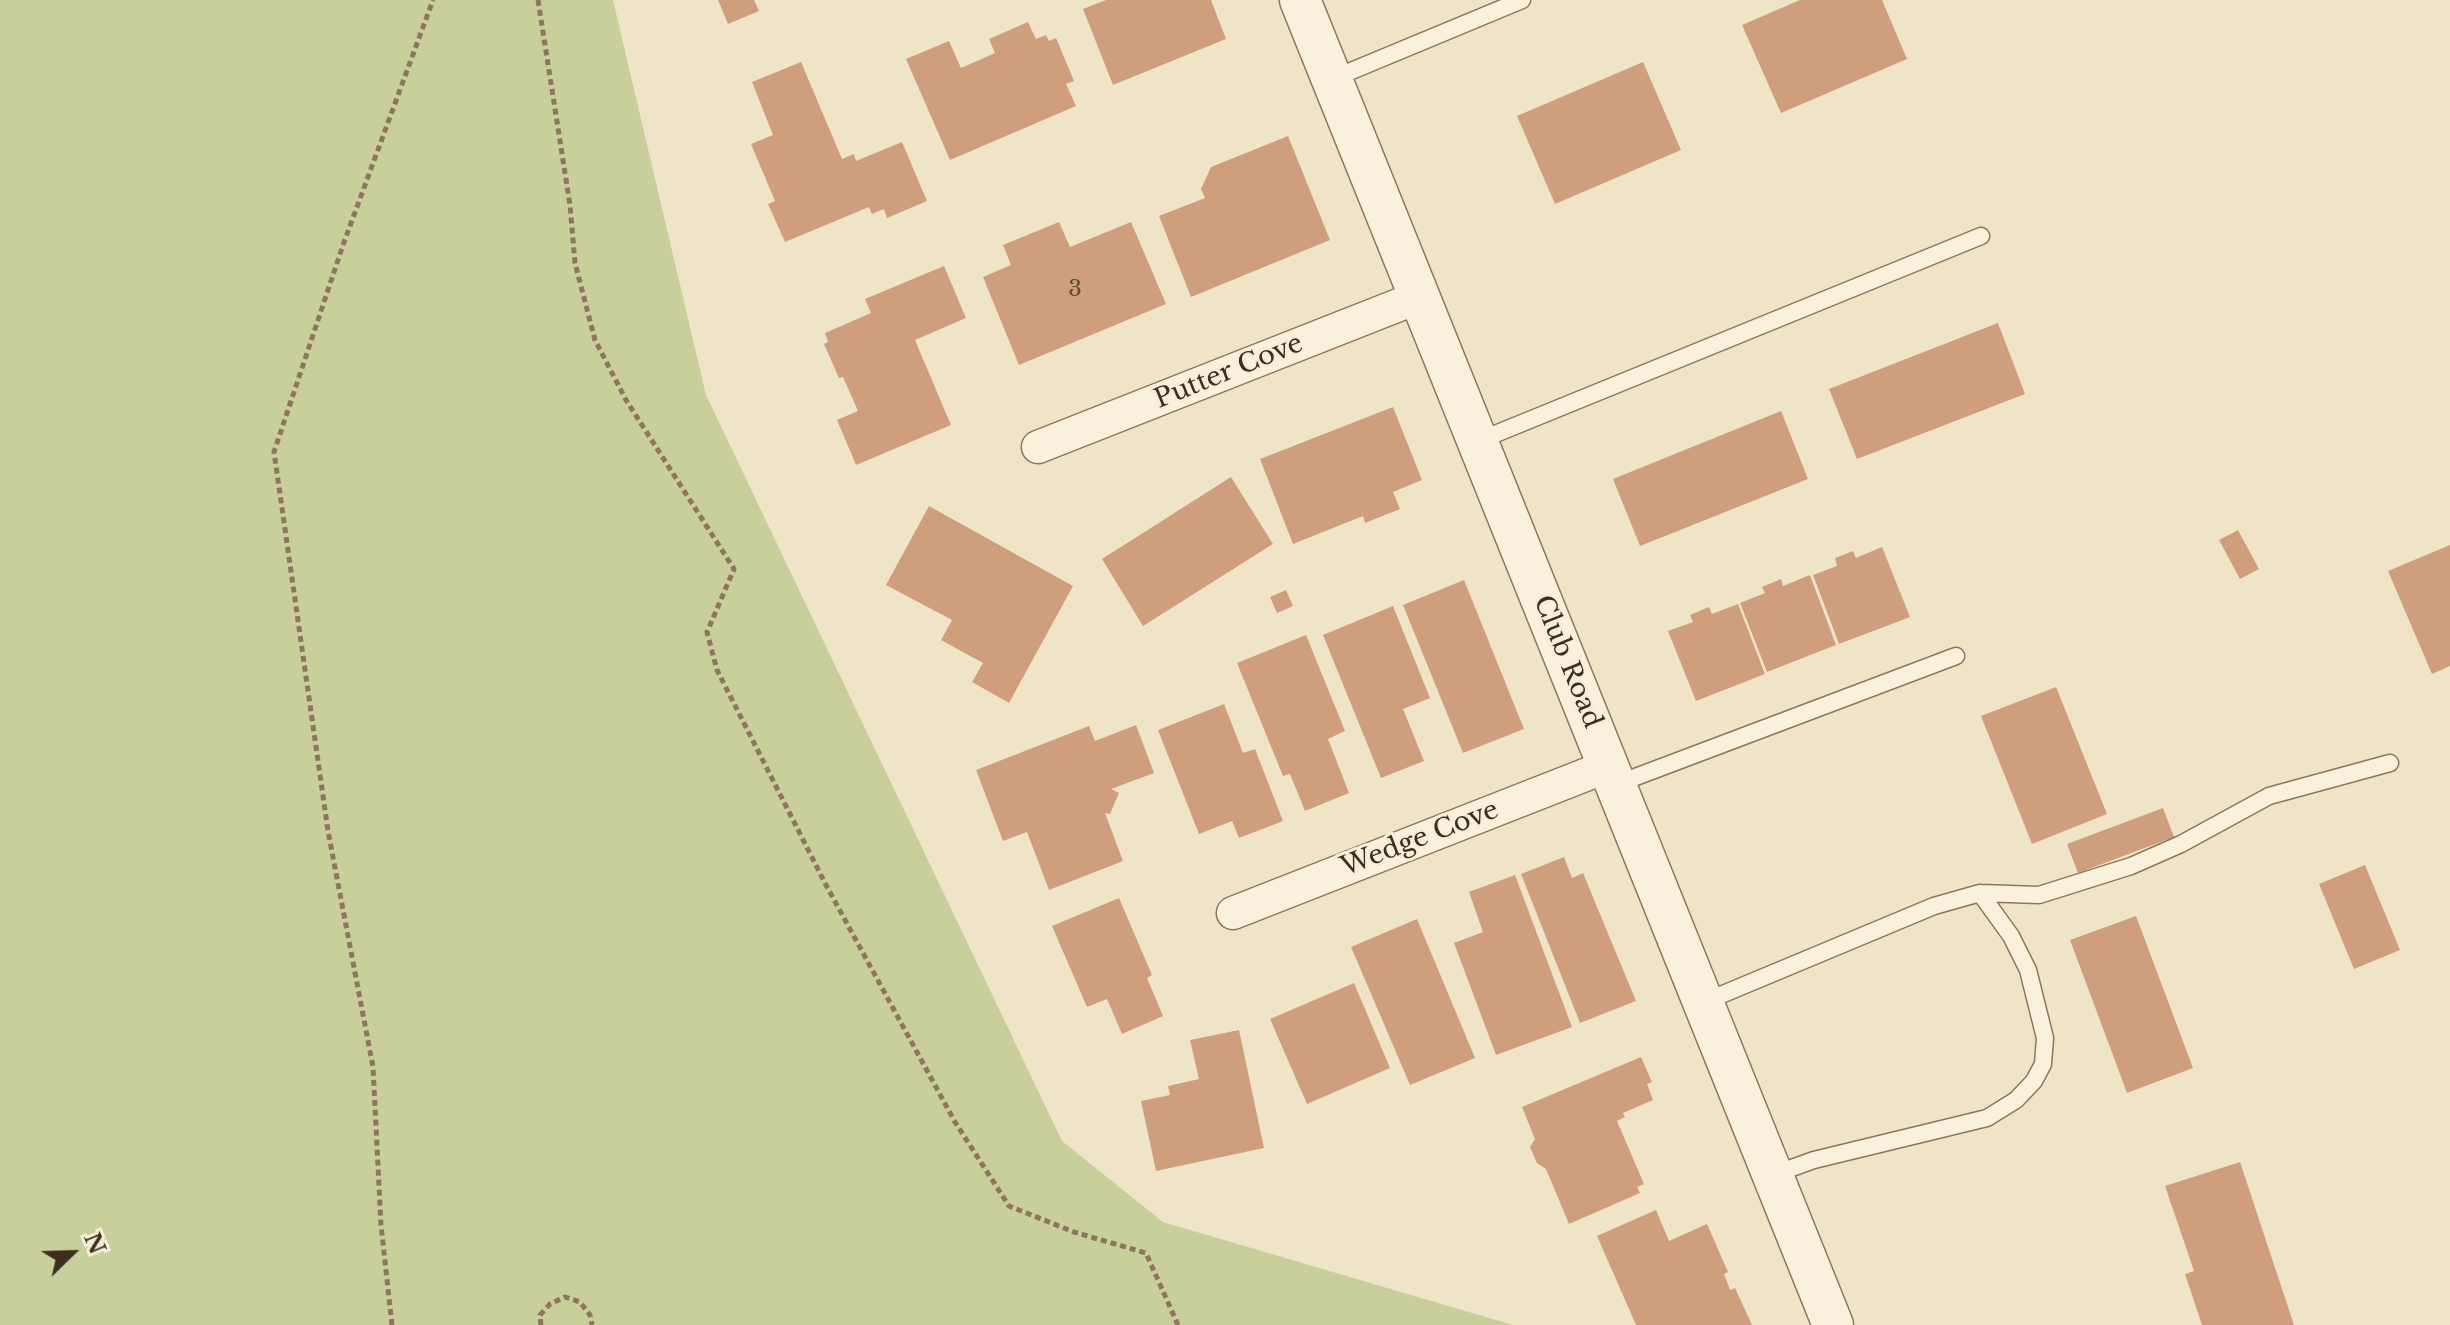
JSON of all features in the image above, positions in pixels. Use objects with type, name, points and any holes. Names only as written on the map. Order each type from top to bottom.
[{"type":"street","name":"Club Road","points":[[1300,0],[1833,1325]]},
{"type":"street","name":"Putter Cove","points":[[1038,447],[1419,297]]},
{"type":"street","name":"Wedge Cove","points":[[1233,913],[1612,775]]},
{"type":"lane","points":[[1332,79],[1522,0]]},
{"type":"lane","points":[[1478,441],[1981,236]]},
{"type":"lane","points":[[1612,775],[1956,656]]},
{"type":"lane","points":[[1703,1003],[1934,906],[1980,893],[2039,895],[2118,871],[2181,844],[2269,796],[2390,763]]},
{"type":"lane","points":[[1772,1175],[1814,1160],[1987,1118],[2016,1100],[2034,1081],[2043,1064],[2045,1038],[2028,970],[2011,936],[1980,893]]},
{"type":"path","points":[[392,1325],[381,1225],[373,1067],[328,831],[274,452],[343,245],[433,0]]},
{"type":"path","points":[[538,0],[570,205],[575,263],[595,340],[653,445],[734,569],[707,632],[717,670],[826,885],[955,1122],[1009,1206],[1074,1232],[1146,1253],[1178,1325]]},
{"type":"path","points":[[541,1325],[540,1315],[550,1304],[565,1297],[580,1302],[590,1315],[592,1325]]},
{"type":"green space","points":[[0,0],[613,0],[706,395],[1062,1141],[1163,1222],[1513,1325],[0,1325]]},
{"type":"building","points":[[718,0],[754,0],[759,11],[728,24]]},
{"type":"building","points":[[1106,0],[1211,0],[1226,39],[1113,85],[1083,9]]},
{"type":"building","points":[[1800,0],[1882,0],[1907,59],[1781,113],[1742,25]]},
{"type":"building","points":[[1028,22],[1036,39],[1046,35],[1049,41],[1056,38],[1074,81],[1066,84],[1076,106],[950,160],[906,59],[949,41],[961,68],[995,53],[989,39]]},
{"type":"building","points":[[801,62],[842,159],[854,154],[856,161],[902,142],[927,201],[887,218],[884,209],[872,214],[869,207],[785,242],[768,204],[775,201],[751,144],[773,135],[752,82]]},
{"type":"building","points":[[1643,62],[1681,150],[1555,204],[1517,116]]},
{"type":"building","points":[[1288,136],[1330,240],[1191,297],[1159,216],[1205,198],[1201,189],[1211,167]]},
{"type":"building","points":[[1059,222],[1070,247],[1131,222],[1166,304],[1019,365],[983,277],[1011,265],[1003,245]]},
{"type":"building","points":[[944,266],[966,318],[915,340],[951,425],[856,465],[837,420],[858,411],[824,344],[828,342],[825,333],[871,313],[865,299]]},
{"type":"building","points":[[1998,323],[2025,394],[1857,459],[1829,389]]},
{"type":"building","points":[[1393,407],[1422,480],[1393,492],[1400,509],[1365,523],[1363,516],[1293,544],[1260,459]]},
{"type":"building","points":[[1781,411],[1808,479],[1640,546],[1613,479]]},
{"type":"building","points":[[1231,477],[1273,544],[1143,626],[1102,559]]},
{"type":"building","points":[[929,506],[1073,586],[1009,703],[972,682],[983,663],[941,640],[952,620],[886,585]]},
{"type":"building","points":[[2238,530],[2259,569],[2240,579],[2219,540]]},
{"type":"building","points":[[2450,545],[2450,666],[2432,674],[2388,571]]},
{"type":"building","points":[[1882,547],[1910,617],[1839,644],[1813,575],[1837,566],[1835,558],[1853,551],[1856,558]]},
{"type":"building","points":[[1810,575],[1836,645],[1767,672],[1740,603],[1765,593],[1762,587],[1781,579],[1783,586]]},
{"type":"building","points":[[1464,580],[1524,729],[1463,753],[1403,605]]},
{"type":"building","points":[[1286,590],[1293,606],[1277,613],[1270,597]]},
{"type":"building","points":[[1738,604],[1765,674],[1696,701],[1668,631],[1693,622],[1690,615],[1709,607],[1712,614]]},
{"type":"building","points":[[1393,606],[1430,698],[1403,709],[1424,761],[1381,778],[1323,635]]},
{"type":"building","points":[[1306,635],[1345,731],[1328,739],[1349,793],[1305,811],[1290,774],[1283,776],[1237,663]]},
{"type":"building","points":[[2056,687],[2107,814],[2032,844],[1981,716]]},
{"type":"building","points":[[1224,704],[1243,753],[1255,749],[1283,821],[1239,838],[1232,821],[1199,834],[1158,730]]},
{"type":"building","points":[[1136,725],[1154,773],[1111,789],[1119,793],[1110,814],[1105,813],[1123,861],[1049,890],[1027,832],[1003,841],[976,770],[1089,726],[1095,741]]},
{"type":"building","points":[[2163,808],[2174,837],[2078,873],[2067,844]]},
{"type":"building","points":[[1564,857],[1572,878],[1583,873],[1636,1001],[1580,1023],[1521,874]]},
{"type":"building","points":[[2365,865],[2400,950],[2354,969],[2319,884]]},
{"type":"building","points":[[1515,875],[1572,1027],[1496,1055],[1454,943],[1483,932],[1469,892]]},
{"type":"building","points":[[1119,898],[1152,975],[1147,978],[1163,1016],[1122,1034],[1107,999],[1087,1007],[1052,926]]},
{"type":"building","points":[[2136,916],[2193,1068],[2127,1093],[2070,940]]},
{"type":"building","points":[[1417,919],[1475,1058],[1410,1085],[1351,947]]},
{"type":"building","points":[[1354,983],[1390,1068],[1307,1104],[1270,1019]]},
{"type":"building","points":[[1239,1030],[1264,1148],[1156,1171],[1141,1101],[1170,1095],[1168,1086],[1199,1079],[1190,1040]]},
{"type":"building","points":[[1641,1057],[1652,1082],[1647,1084],[1653,1100],[1623,1113],[1625,1117],[1617,1121],[1644,1184],[1637,1187],[1640,1193],[1569,1224],[1546,1169],[1537,1163],[1530,1147],[1535,1139],[1522,1107]]},
{"type":"building","points":[[2240,1162],[2294,1325],[2202,1325],[2185,1274],[2194,1271],[2165,1186]]},
{"type":"building","points":[[1656,1210],[1669,1241],[1707,1224],[1728,1272],[1724,1274],[1730,1290],[1735,1288],[1752,1325],[1636,1325],[1597,1236]]}]
